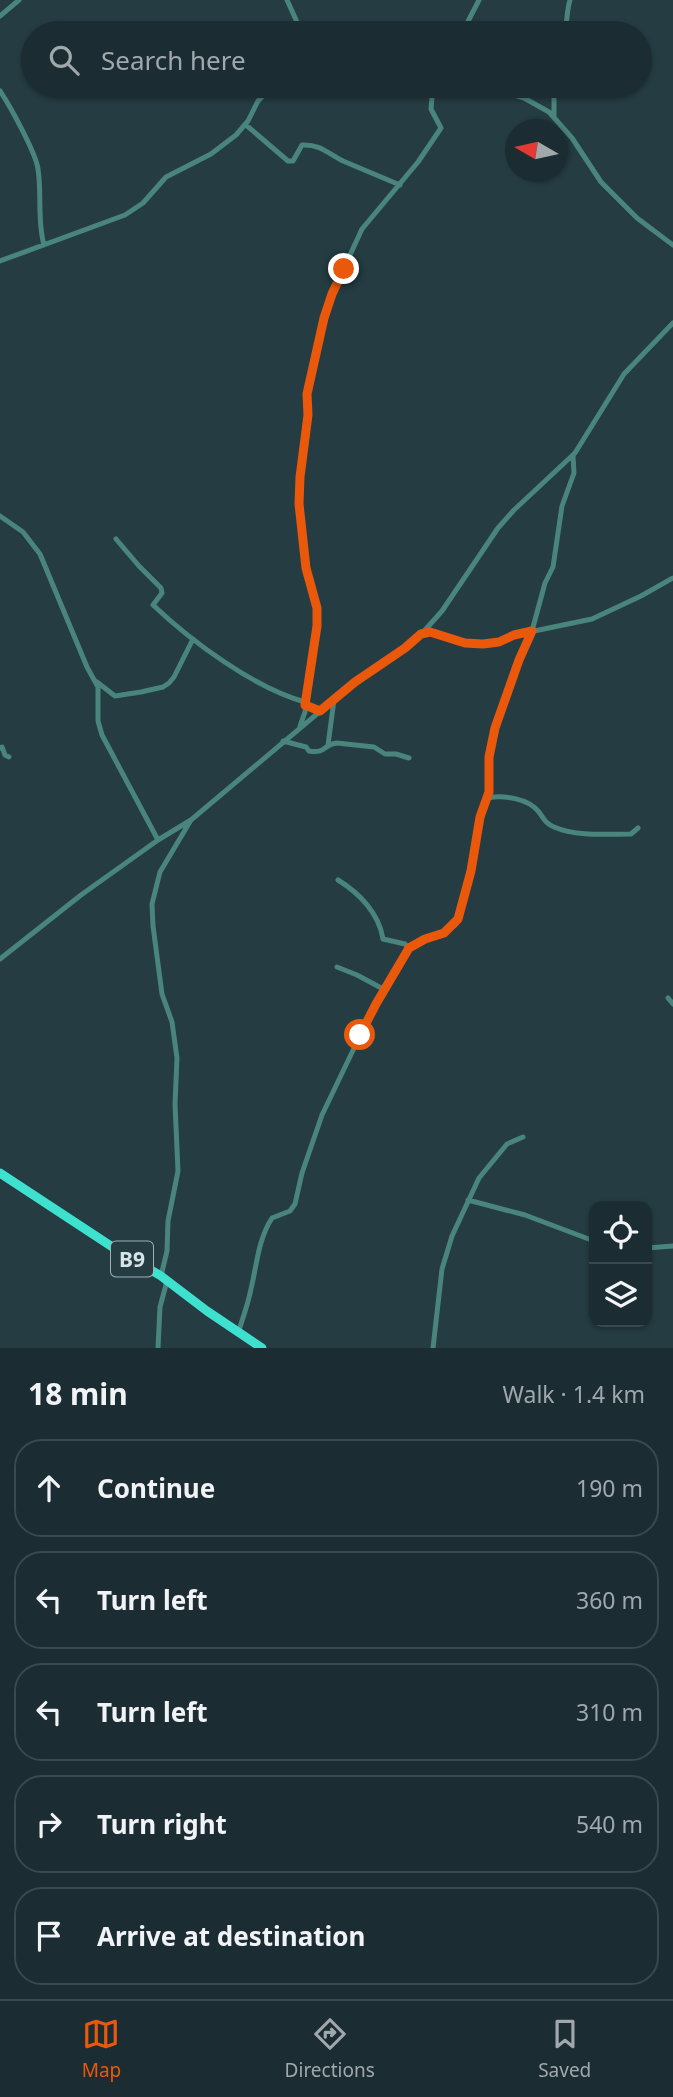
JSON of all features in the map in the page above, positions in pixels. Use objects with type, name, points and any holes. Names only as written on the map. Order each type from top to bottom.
[{"type":"highway","name":"B9","points":[[0,1173],[164,1278],[262,1348]]},
{"type":"street","points":[[0,16],[19,0]]},
{"type":"street","points":[[287,0],[297,21]]},
{"type":"street","points":[[468,21],[479,0]]},
{"type":"street","points":[[566,21],[565,15],[569,0]]},
{"type":"street","points":[[0,91],[38,165],[38,204],[44,245]]},
{"type":"street","points":[[0,261],[125,215],[143,203],[166,177],[211,154],[246,125],[261,98]]},
{"type":"street","points":[[299,729],[317,626],[317,608],[306,568],[299,504],[308,389],[332,294],[362,229],[400,185],[441,128],[431,109],[432,98]]},
{"type":"street","points":[[521,98],[535,103],[554,117],[572,138],[601,183],[637,218],[673,245]]},
{"type":"street","points":[[554,98],[554,117]]},
{"type":"street","points":[[246,125],[288,161],[293,161],[302,145],[308,145],[326,150],[339,159],[400,185]]},
{"type":"street","points":[[0,959],[77,898],[158,840],[191,820],[320,711],[421,634],[442,611],[498,528],[573,456],[624,374],[673,323]]},
{"type":"street","points":[[238,1333],[251,1290],[257,1252],[269,1223],[274,1216],[290,1211],[295,1204],[302,1173],[323,1115],[368,1019],[409,948],[444,933],[458,919],[471,871],[480,817],[488,798],[489,757],[495,728],[532,631],[540,597],[555,558],[563,502],[573,473],[573,456]]},
{"type":"street","points":[[0,516],[23,532],[34,544],[98,687],[98,721],[102,735],[158,840]]},
{"type":"street","points":[[116,539],[162,590],[153,605],[176,627],[250,677],[320,711]]},
{"type":"street","points":[[421,634],[430,632],[465,643],[499,642],[514,635],[592,619],[673,578]]},
{"type":"street","points":[[94,680],[115,696],[163,687],[174,677],[193,639]]},
{"type":"street","points":[[99,700],[104,695],[112,694]]},
{"type":"street","points":[[328,746],[334,700]]},
{"type":"street","points":[[283,741],[306,747],[309,751],[318,752],[337,743],[374,747],[385,754],[409,758]]},
{"type":"street","points":[[0,748],[2,747],[5,755],[9,757]]},
{"type":"street","points":[[488,798],[504,796],[531,805],[545,823],[569,832],[631,834],[638,828]]},
{"type":"street","points":[[158,1348],[168,1220],[178,1171],[175,1104],[177,1058],[172,1022],[162,994],[152,904],[160,872],[191,820]]},
{"type":"street","points":[[338,880],[370,908],[378,919],[383,939],[405,944],[409,948]]},
{"type":"street","points":[[337,967],[385,990]]},
{"type":"street","points":[[668,998],[673,1004]]},
{"type":"street","points":[[433,1348],[444,1259],[468,1199],[479,1178],[498,1153],[509,1142],[523,1138]]},
{"type":"street","points":[[468,1199],[536,1219],[589,1239]]},
{"type":"street","points":[[652,1248],[673,1246]]},
{"type":"route","points":[[344,269],[324,318],[307,394],[309,405],[299,504],[306,568],[317,608],[317,626],[305,705],[320,711],[421,634],[430,632],[465,643],[492,644],[532,631],[495,728],[489,757],[488,798],[482,808],[461,913],[449,930],[409,948],[360,1035]]}]
